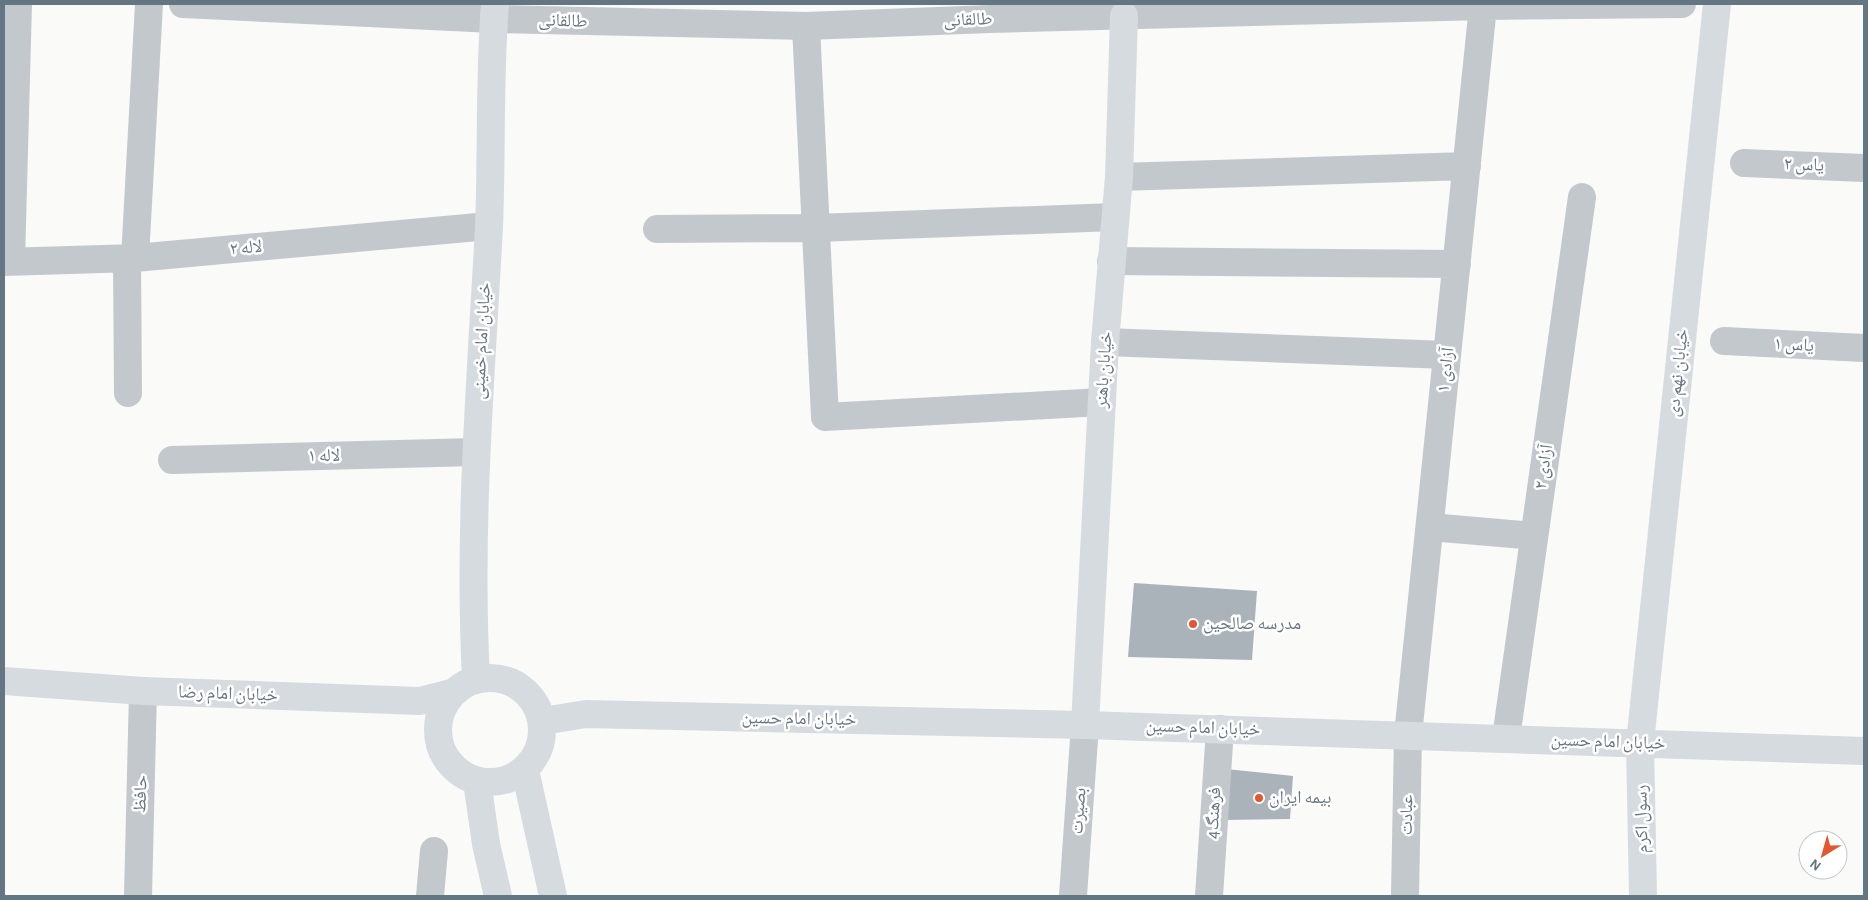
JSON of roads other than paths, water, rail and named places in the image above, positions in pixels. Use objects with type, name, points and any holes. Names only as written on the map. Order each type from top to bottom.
[{"type":"street","points":[[8,262],[18,4]]},
{"type":"street","points":[[128,392],[131,258],[150,4]]},
{"type":"street","name":"طالقانی","points":[[183,4],[766,15],[806,26],[990,11],[1124,16],[1178,9],[1682,4]]},
{"type":"street","name":"خیابان نهم دی","points":[[1640,743],[1717,4]]},
{"type":"street","name":"آزادی ۱","points":[[1408,734],[1483,6]]},
{"type":"street","name":"خیابان امام خمینی","points":[[476,678],[473,623],[476,452],[489,226],[494,11]]},
{"type":"street","name":"خیابان باهنر","points":[[1085,725],[1102,402],[1111,261],[1119,177],[1124,16]]},
{"type":"street","points":[[806,26],[825,417],[1102,402]]},
{"type":"street","name":"یاس ۲","points":[[1744,163],[1864,168]]},
{"type":"street","points":[[1119,177],[1467,166]]},
{"type":"street","name":"آزادی ۲","points":[[1506,738],[1582,196]]},
{"type":"street","points":[[657,229],[816,228],[1115,217]]},
{"type":"street","name":"لاله ۲","points":[[8,262],[131,258],[489,226]]},
{"type":"street","points":[[1111,261],[1457,264]]},
{"type":"street","name":"یاس ۱","points":[[1724,341],[1864,348]]},
{"type":"street","points":[[1106,342],[1447,355]]},
{"type":"street","name":"لاله ۱","points":[[172,460],[476,452]]},
{"type":"street","points":[[1430,527],[1534,536]]},
{"type":"street","points":[[476,678],[505,678],[530,694],[543,721],[540,748],[525,770],[502,782],[477,781],[453,768],[439,744],[438,717],[451,693],[476,678]]},
{"type":"street","name":"خیابان امام رضا","points":[[4,681],[143,691],[420,701],[451,693]]},
{"type":"street","name":"حافظ","points":[[138,896],[143,691]]},
{"type":"street","name":"خیابان امام حسین","points":[[543,721],[586,714],[1085,725],[1408,734],[1864,751]]},
{"type":"street","name":"بصیرت","points":[[1073,896],[1085,725]]},
{"type":"street","name":"فرهنگ4","points":[[1209,896],[1220,729]]},
{"type":"street","name":"عبادت","points":[[1405,896],[1408,734]]},
{"type":"street","name":"رسول اکرم","points":[[1640,743],[1643,896]]},
{"type":"street","points":[[525,770],[553,896]]},
{"type":"street","points":[[477,781],[486,844],[498,896]]},
{"type":"street","points":[[430,896],[434,851]]},
{"type":"place","name":"مدرسه صالحین","points":[[1193,624]]},
{"type":"place","name":"بیمه ایران","points":[[1259,798]]}]
